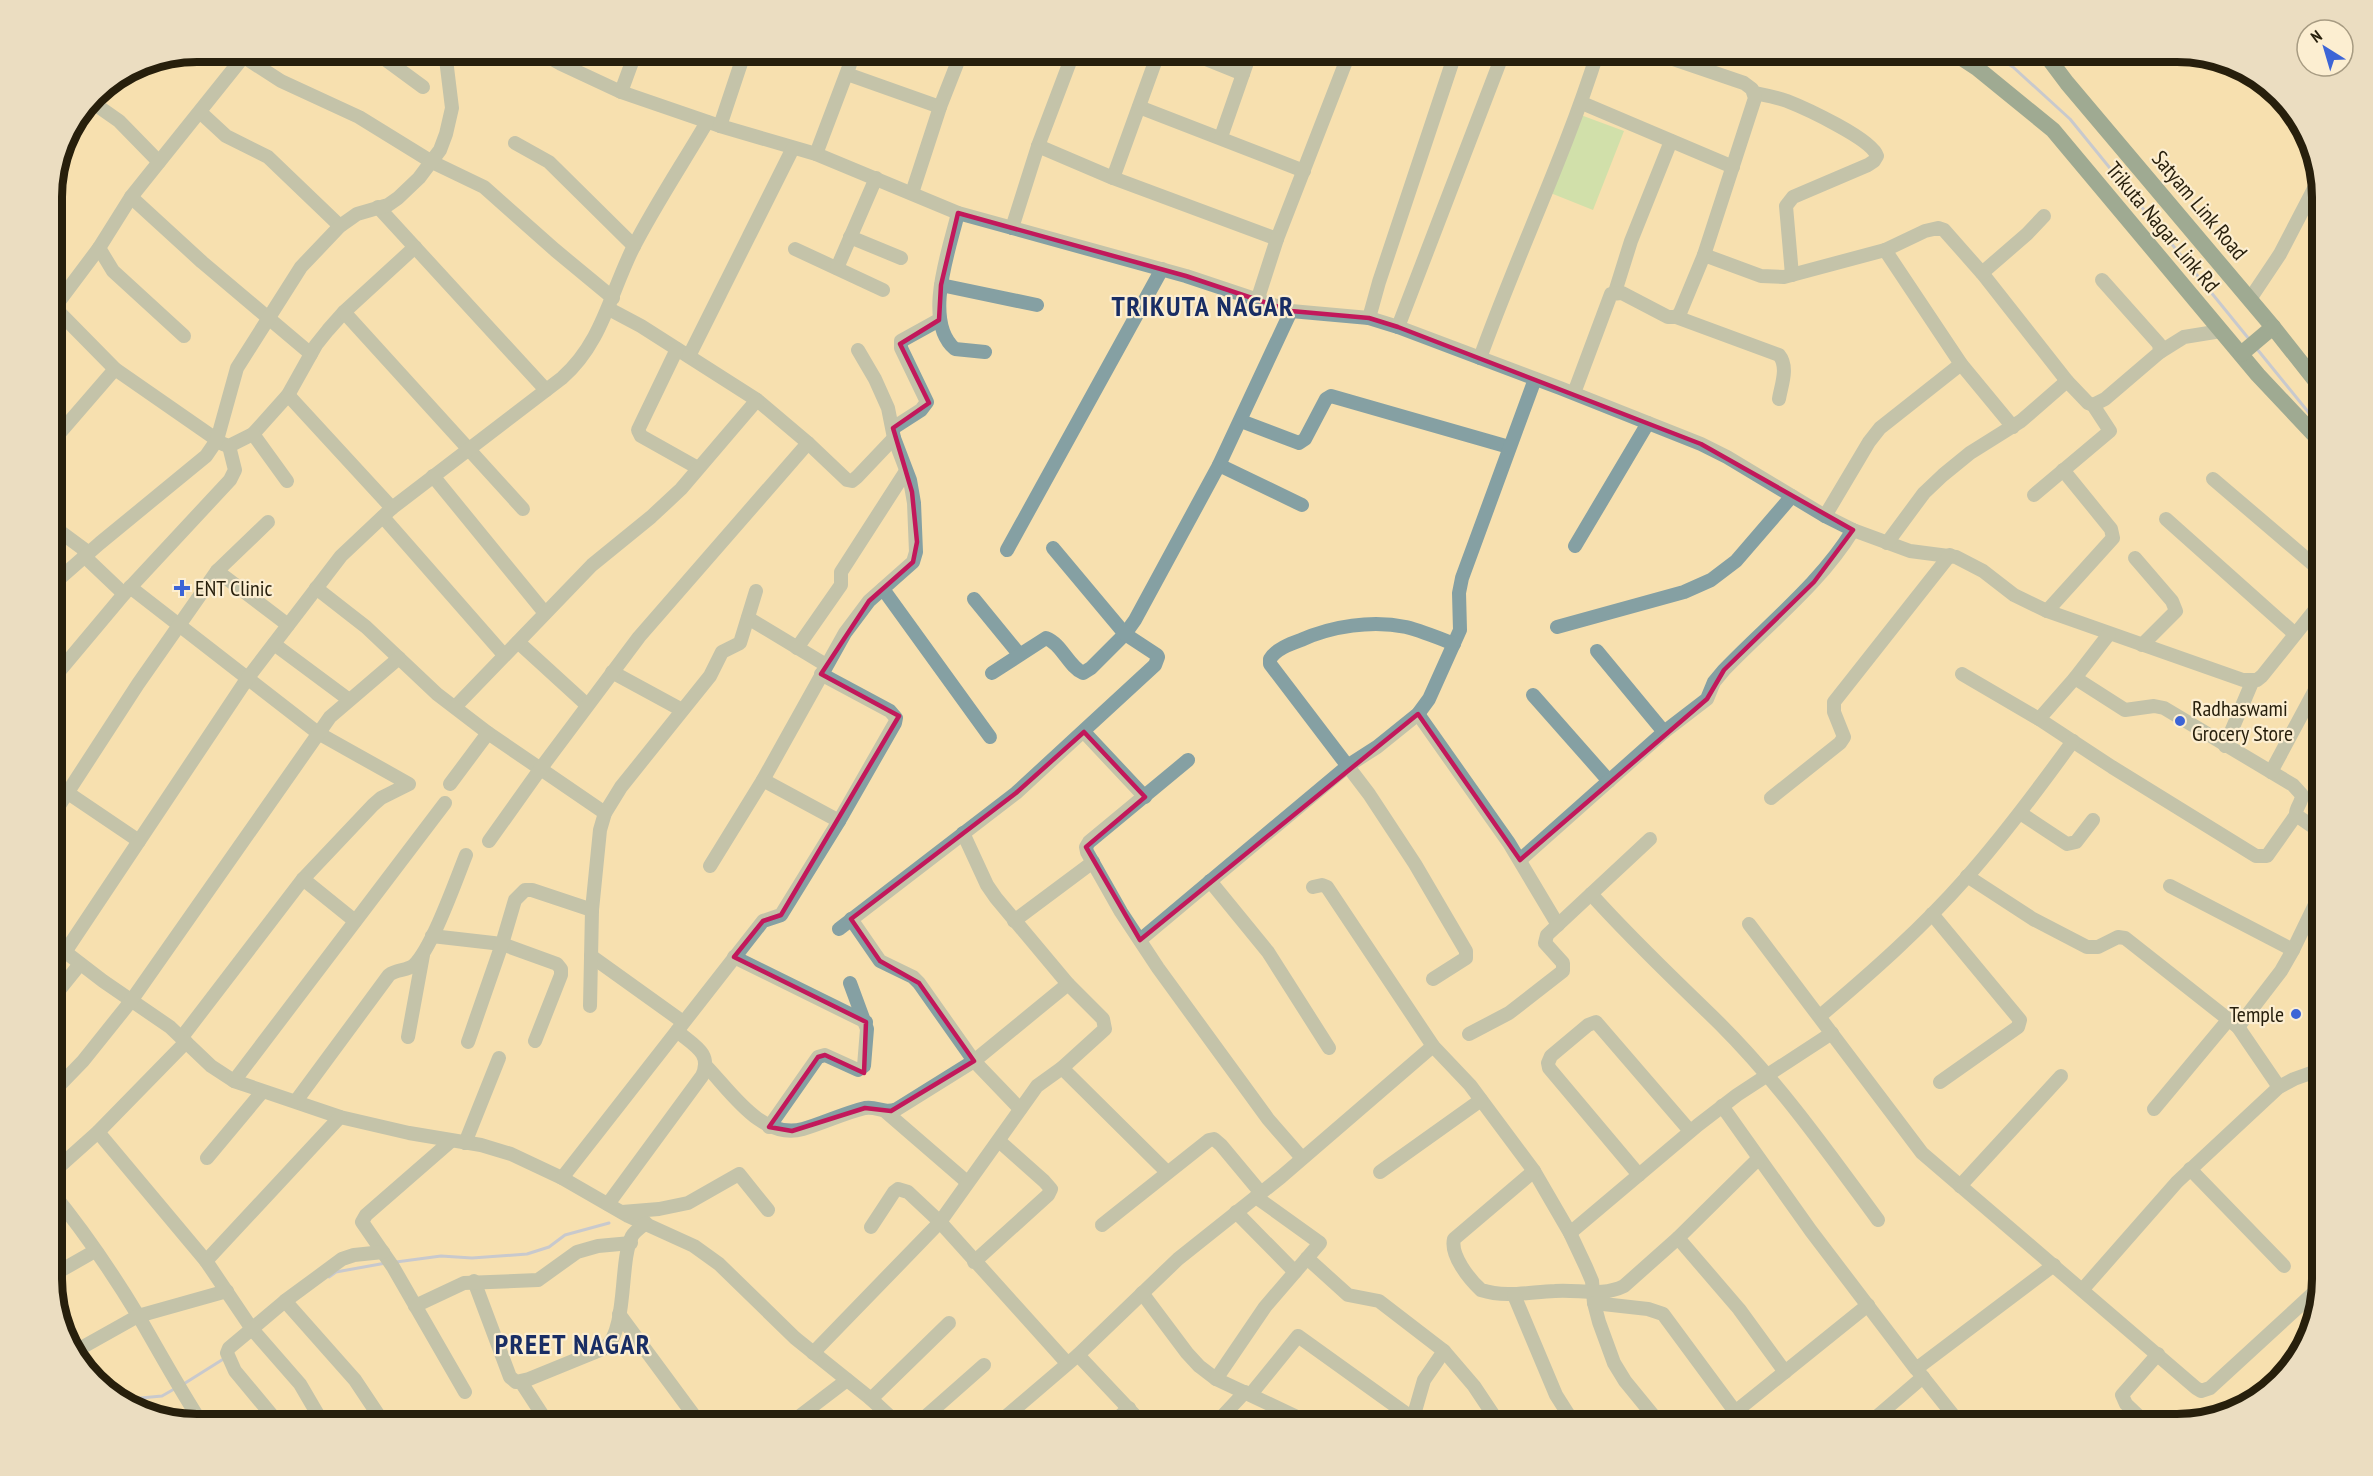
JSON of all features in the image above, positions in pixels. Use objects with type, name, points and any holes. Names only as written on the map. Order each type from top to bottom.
[{"type":"main road","name":"Trikuta Nagar Link Rd","points":[[1968,61],[2053,130],[2221,331],[2245,350],[2311,430]]},
{"type":"main road","name":"Satyam Link Road","points":[[2051,61],[2250,299],[2269,330],[2311,377]]},
{"type":"main road","points":[[2245,350],[2269,330]]},
{"type":"street","points":[[1212,61],[1242,74]]},
{"type":"street","points":[[1221,138],[1247,61]]},
{"type":"street","points":[[1257,301],[1277,239],[1346,61]]},
{"type":"street","points":[[1369,318],[1378,282],[1453,61]]},
{"type":"street","points":[[1398,327],[1500,61]]},
{"type":"street","points":[[1480,358],[1498,308],[1582,103],[1595,61]]},
{"type":"street","points":[[1676,317],[1704,255],[1754,104],[1755,93],[1744,83],[1680,61]]},
{"type":"street","points":[[1977,68],[1980,61]]},
{"type":"street","points":[[62,296],[99,248],[131,197],[240,62]]},
{"type":"street","points":[[256,62],[281,81],[366,121],[432,162],[484,187],[611,304],[757,400],[847,480],[852,481],[893,433],[921,410],[927,402],[901,348],[901,341],[939,320]]},
{"type":"street","points":[[389,62],[423,87]]},
{"type":"street","points":[[223,443],[237,368],[292,279],[340,225],[357,214],[388,205],[398,198],[432,162],[446,134],[452,108],[446,62]]},
{"type":"street","points":[[557,62],[621,92],[714,124],[816,154],[958,213],[1162,269],[1291,311],[1369,318],[1398,327],[1574,393],[1701,444],[1853,530],[1910,551],[1950,555],[1983,571],[2014,595],[2048,611],[2243,680],[2253,680],[2262,676],[2311,615]]},
{"type":"street","points":[[621,92],[632,62]]},
{"type":"street","points":[[65,952],[247,679],[341,556],[388,512],[562,378],[582,358],[611,304],[634,246],[714,124],[740,62]]},
{"type":"street","points":[[816,154],[851,62]]},
{"type":"street","points":[[912,193],[940,107],[958,62]]},
{"type":"street","points":[[1012,228],[1038,146],[1070,62]]},
{"type":"street","points":[[1113,178],[1155,62]]},
{"type":"street","points":[[847,74],[940,107]]},
{"type":"street","points":[[1755,93],[1785,100],[1824,119],[1869,144],[1877,156],[1868,165],[1793,197],[1789,201],[1786,206],[1792,275]]},
{"type":"street","points":[[1582,103],[1733,167]]},
{"type":"street","points":[[97,106],[119,122],[159,162]]},
{"type":"street","points":[[1139,107],[1305,171]]},
{"type":"street","points":[[200,112],[226,136],[268,157],[340,225]]},
{"type":"street","points":[[1574,393],[1609,296],[1615,292],[1627,252],[1671,141]]},
{"type":"street","points":[[516,143],[549,162],[634,246]]},
{"type":"street","points":[[1038,146],[1113,178],[1277,239]]},
{"type":"street","points":[[698,468],[641,436],[638,430],[683,352],[793,148]]},
{"type":"street","points":[[837,268],[876,178]]},
{"type":"street","points":[[2250,299],[2280,254],[2311,194]]},
{"type":"street","points":[[131,197],[268,319],[311,354]]},
{"type":"street","points":[[378,207],[546,390]]},
{"type":"street","points":[[958,213],[941,285],[939,320],[948,342],[955,349],[986,352]]},
{"type":"street","points":[[1982,273],[2044,216]]},
{"type":"street","points":[[1704,255],[1761,276],[1775,278],[1885,250],[1925,231],[1938,228],[1944,230],[1982,273],[2067,381],[2088,403],[2093,405],[2110,430],[2034,495]]},
{"type":"street","points":[[850,237],[900,258]]},
{"type":"street","points":[[99,248],[113,271],[184,336]]},
{"type":"street","points":[[62,576],[223,443],[253,435],[288,395],[311,354],[344,312],[415,248]]},
{"type":"street","points":[[795,249],[883,290]]},
{"type":"street","points":[[1885,250],[1961,364],[2013,427]]},
{"type":"street","points":[[1006,550],[1162,269]]},
{"type":"street","points":[[2102,280],[2159,344],[2160,352]]},
{"type":"street","points":[[941,285],[1037,305]]},
{"type":"street","points":[[1615,292],[1622,293],[1668,317],[1676,317],[1779,355],[1784,363],[1779,399]]},
{"type":"street","points":[[992,673],[1041,639],[1050,639],[1083,673],[1125,634],[1219,465],[1291,311]]},
{"type":"street","points":[[344,312],[523,509]]},
{"type":"street","points":[[62,317],[115,369],[223,443],[235,470],[230,480],[127,590],[62,668]]},
{"type":"street","points":[[2093,405],[2105,399],[2160,352],[2184,337],[2221,331]]},
{"type":"street","points":[[710,866],[763,780],[824,669],[856,618],[869,601],[913,562],[916,552],[914,502],[906,471],[882,392],[858,350]]},
{"type":"street","points":[[1825,516],[1869,442],[1880,428],[1961,364]]},
{"type":"street","points":[[62,430],[115,369]]},
{"type":"street","points":[[1140,940],[1349,765],[1377,747],[1418,714],[1429,699],[1460,630],[1459,601],[1462,578],[1535,379]]},
{"type":"street","points":[[1887,543],[1924,493],[1943,475],[1970,453],[2013,427],[2067,381]]},
{"type":"street","points":[[288,395],[388,512],[504,655]]},
{"type":"street","points":[[1241,421],[1299,443],[1305,439],[1326,399],[1335,396],[1385,413],[1509,447]]},
{"type":"street","points":[[456,707],[592,565],[665,505],[757,400]]},
{"type":"street","points":[[1575,546],[1648,423]]},
{"type":"street","points":[[253,435],[287,481]]},
{"type":"street","points":[[489,841],[639,636],[808,443]]},
{"type":"street","points":[[1219,465],[1302,505]]},
{"type":"street","points":[[2048,611],[2113,538],[2111,530],[2063,470]]},
{"type":"street","points":[[797,648],[841,585],[842,572],[906,471]]},
{"type":"street","points":[[433,476],[545,613]]},
{"type":"street","points":[[2213,479],[2311,563]]},
{"type":"street","points":[[1557,627],[1684,592],[1711,580],[1736,561],[1792,496]]},
{"type":"street","points":[[2166,519],[2295,634]]},
{"type":"street","points":[[62,802],[217,571],[268,522]]},
{"type":"street","points":[[1520,860],[1664,732],[1707,699],[1714,682],[1724,670],[1814,582],[1844,546],[1853,530]]},
{"type":"street","points":[[62,534],[127,590],[318,733],[409,784],[381,798],[303,879],[184,1040],[98,1132],[62,1164]]},
{"type":"street","points":[[839,929],[1016,793],[1151,670],[1157,660],[1157,655],[1150,649],[1125,634],[1053,548]]},
{"type":"street","points":[[1771,798],[1840,743],[1844,737],[1834,712],[1834,702],[1950,555]]},
{"type":"street","points":[[2135,558],[2172,601],[2176,611],[2142,645]]},
{"type":"street","points":[[217,571],[288,625]]},
{"type":"street","points":[[316,588],[352,615],[425,683],[488,733],[605,813]]},
{"type":"street","points":[[883,589],[990,737]]},
{"type":"street","points":[[591,1006],[592,910],[600,830],[605,813],[612,799],[710,676],[722,652],[740,643],[756,591]]},
{"type":"street","points":[[974,599],[1019,654]]},
{"type":"street","points":[[562,1178],[763,921],[781,915],[839,821],[896,718],[890,711],[824,669],[797,648],[748,618]]},
{"type":"street","points":[[1432,980],[1466,958],[1466,951],[1415,864],[1349,765],[1270,664],[1270,659],[1282,648],[1325,630],[1369,625],[1404,627],[1454,644]]},
{"type":"street","points":[[2039,719],[2109,634]]},
{"type":"street","points":[[518,642],[587,705]]},
{"type":"street","points":[[274,644],[348,699]]},
{"type":"street","points":[[1597,651],[1664,732]]},
{"type":"street","points":[[62,1082],[131,1001],[318,733],[348,699],[399,658]]},
{"type":"street","points":[[612,672],[682,710]]},
{"type":"street","points":[[1962,674],[2039,719],[2256,856],[2267,856],[2296,815],[2302,800],[2302,795],[2293,785],[2164,708],[2154,706],[2131,711],[2125,710],[2075,678]]},
{"type":"street","points":[[2225,746],[2253,680]]},
{"type":"street","points":[[1533,695],[1609,781]]},
{"type":"street","points":[[2271,772],[2311,712]]},
{"type":"street","points":[[1418,714],[1488,811],[1558,925]]},
{"type":"street","points":[[1084,732],[1145,797]]},
{"type":"street","points":[[450,784],[488,733]]},
{"type":"street","points":[[1820,1016],[1863,980],[1932,914],[1967,876],[2020,813],[2073,741]]},
{"type":"street","points":[[1188,760],[1089,842],[1086,847],[1140,940],[1268,1119],[1302,1158]]},
{"type":"street","points":[[763,780],[839,821]]},
{"type":"street","points":[[68,793],[139,841]]},
{"type":"street","points":[[234,1081],[445,803]]},
{"type":"street","points":[[2020,813],[2067,844],[2076,842],[2093,820]]},
{"type":"street","points":[[2296,815],[2312,824]]},
{"type":"street","points":[[813,1353],[940,1222],[1037,1086],[1101,1034],[1105,1024],[1014,921],[987,885],[963,833]]},
{"type":"street","points":[[1469,1034],[1509,1013],[1563,971],[1563,963],[1545,943],[1547,935],[1650,839]]},
{"type":"street","points":[[296,1101],[386,979],[393,972],[412,967],[424,950],[466,855]]},
{"type":"street","points":[[1014,921],[1093,862]]},
{"type":"street","points":[[1967,876],[2033,919],[2087,947],[2098,947],[2118,937],[2125,938],[2233,1023],[2279,1087]]},
{"type":"street","points":[[303,879],[355,921]]},
{"type":"street","points":[[1210,881],[1268,952],[1329,1048]]},
{"type":"street","points":[[1313,887],[1322,885],[1327,887],[1433,1046],[1455,1068],[1481,1100],[1534,1171],[1570,1233],[1592,1281],[1594,1298],[1614,1363],[1651,1414]]},
{"type":"street","points":[[2170,886],[2293,950]]},
{"type":"street","points":[[468,1042],[515,900],[525,890],[532,890],[592,910]]},
{"type":"street","points":[[1591,894],[1633,941],[1720,1024],[1805,1120],[1878,1220]]},
{"type":"street","points":[[1932,914],[2020,1020],[2018,1027],[1940,1082]]},
{"type":"street","points":[[851,919],[880,961],[919,982],[974,1061],[1020,1109]]},
{"type":"street","points":[[2154,1108],[2281,970],[2312,923]]},
{"type":"street","points":[[1749,924],[1922,1153],[2196,1388],[2205,1391],[2310,1296]]},
{"type":"street","points":[[432,936],[502,944],[553,961],[561,969],[561,975],[535,1041]]},
{"type":"street","points":[[62,950],[131,1001],[160,1019],[211,1066],[234,1081],[340,1117],[512,1154],[562,1178],[633,1218],[694,1246],[718,1264],[813,1353],[887,1414]]},
{"type":"street","points":[[408,1037],[424,950]]},
{"type":"street","points":[[591,956],[680,1026],[707,1059],[707,1067],[608,1204]]},
{"type":"street","points":[[734,957],[866,1022]]},
{"type":"street","points":[[62,986],[80,964]]},
{"type":"street","points":[[769,1127],[818,1057],[825,1055],[858,1070],[864,1066],[866,1022],[850,983]]},
{"type":"street","points":[[886,1112],[897,1109],[974,1061],[1068,984]]},
{"type":"street","points":[[1639,1175],[1549,1068],[1548,1063],[1551,1056],[1588,1025],[1596,1022],[1690,1131]]},
{"type":"street","points":[[1570,1233],[1722,1106],[1765,1075],[1832,1033]]},
{"type":"street","points":[[1009,1414],[1072,1359],[1178,1259],[1258,1195],[1433,1046]]},
{"type":"street","points":[[465,1143],[499,1058]]},
{"type":"street","points":[[707,1067],[740,1102],[769,1127],[782,1131],[792,1131],[866,1108],[886,1112],[968,1182]]},
{"type":"street","points":[[1062,1068],[1167,1172]]},
{"type":"street","points":[[2083,1289],[2190,1169],[2279,1087],[2312,1073]]},
{"type":"street","points":[[1960,1186],[2061,1076]]},
{"type":"street","points":[[207,1158],[262,1092]]},
{"type":"street","points":[[1380,1172],[1481,1100]]},
{"type":"street","points":[[1722,1106],[1758,1159],[1952,1414]]},
{"type":"street","points":[[206,1261],[340,1117]]},
{"type":"street","points":[[98,1132],[206,1261],[256,1334],[300,1384],[318,1414]]},
{"type":"street","points":[[1102,1225],[1203,1143],[1214,1139],[1221,1144],[1258,1195],[1320,1243],[1265,1307],[1216,1379]]},
{"type":"street","points":[[451,1141],[363,1218],[364,1226],[387,1258],[465,1392]]},
{"type":"street","points":[[974,1262],[1051,1190],[999,1141]]},
{"type":"street","points":[[1594,1298],[1624,1286],[1678,1238],[1758,1159]]},
{"type":"street","points":[[2190,1169],[2283,1266]]},
{"type":"street","points":[[1534,1171],[1454,1239],[1452,1245],[1461,1263],[1481,1290],[1514,1295],[1556,1291],[1663,1314],[1735,1412],[1868,1305]]},
{"type":"street","points":[[633,1218],[659,1209],[688,1203],[739,1174],[768,1210]]},
{"type":"street","points":[[871,1227],[898,1189],[908,1192],[940,1222],[974,1262],[1072,1359],[1134,1414]]},
{"type":"street","points":[[62,1208],[95,1251],[138,1316],[196,1414]]},
{"type":"street","points":[[1236,1212],[1295,1272]]},
{"type":"street","points":[[474,1281],[510,1377],[516,1382],[521,1382],[605,1348],[613,1338],[631,1243],[636,1232],[633,1218]]},
{"type":"street","points":[[1678,1238],[1739,1309],[1785,1372]]},
{"type":"street","points":[[415,1306],[454,1287],[474,1281],[538,1280],[577,1252],[598,1246],[631,1243]]},
{"type":"street","points":[[62,1270],[95,1251]]},
{"type":"street","points":[[271,1414],[229,1359],[229,1348],[256,1334],[342,1259],[354,1255],[387,1258]]},
{"type":"street","points":[[1307,1258],[1348,1295],[1374,1298],[1444,1351],[1474,1386],[1493,1414]]},
{"type":"street","points":[[1878,1414],[1920,1373],[2054,1265]]},
{"type":"street","points":[[81,1348],[138,1316],[226,1291]]},
{"type":"street","points":[[1143,1293],[1199,1366],[1216,1379],[1291,1414]]},
{"type":"street","points":[[1514,1295],[1556,1395],[1568,1414]]},
{"type":"street","points":[[288,1306],[355,1380],[378,1414]]},
{"type":"street","points":[[619,1314],[693,1414]]},
{"type":"street","points":[[871,1399],[949,1323]]},
{"type":"street","points":[[1226,1414],[1248,1393],[1298,1336],[1403,1414]]},
{"type":"street","points":[[1417,1414],[1424,1380],[1444,1351]]},
{"type":"street","points":[[2136,1414],[2126,1404],[2122,1395],[2157,1354]]},
{"type":"street","points":[[928,1414],[984,1365]]},
{"type":"street","points":[[802,1414],[847,1380]]},
{"type":"street","points":[[521,1382],[542,1414]]},
{"type":"street","points":[[1122,1414],[1129,1408]]},
{"type":"highlighted area","points":[[958,213],[1186,276],[1291,311],[1369,318],[1398,327],[1701,444],[1853,530],[1814,582],[1724,670],[1707,699],[1520,860],[1418,714],[1140,940],[1086,847],[1145,797],[1084,732],[1016,793],[851,919],[880,961],[919,983],[974,1061],[891,1111],[865,1108],[792,1131],[769,1127],[818,1057],[825,1055],[864,1073],[866,1022],[734,957],[763,921],[781,915],[899,716],[821,674],[869,601],[913,562],[917,542],[912,492],[893,428],[929,403],[900,344],[939,320],[941,285]]},
{"type":"green space","points":[[1578,114],[1624,131],[1593,210],[1548,192]]},
{"type":"waterway","points":[[2004,61],[2070,119],[2249,339]]},
{"type":"waterway","points":[[2257,349],[2311,416]]},
{"type":"waterway","points":[[396,1262],[441,1256],[472,1258],[527,1254],[549,1247],[565,1235],[609,1223]]},
{"type":"waterway","points":[[329,1277],[336,1272],[386,1263]]},
{"type":"waterway","points":[[182,1385],[225,1358]]},
{"type":"waterway","points":[[134,1399],[162,1396],[176,1388]]},
{"type":"place","name":"ENT Clinic","points":[[182,588]]},
{"type":"place","name":"Radhaswami Grocery Store","points":[[2180,721]]},
{"type":"place","name":"Temple","points":[[2296,1014]]},
{"type":"district","name":"TRIKUTA NAGAR","points":[[1203,306]]},
{"type":"district","name":"PREET NAGAR","points":[[573,1344]]}]
